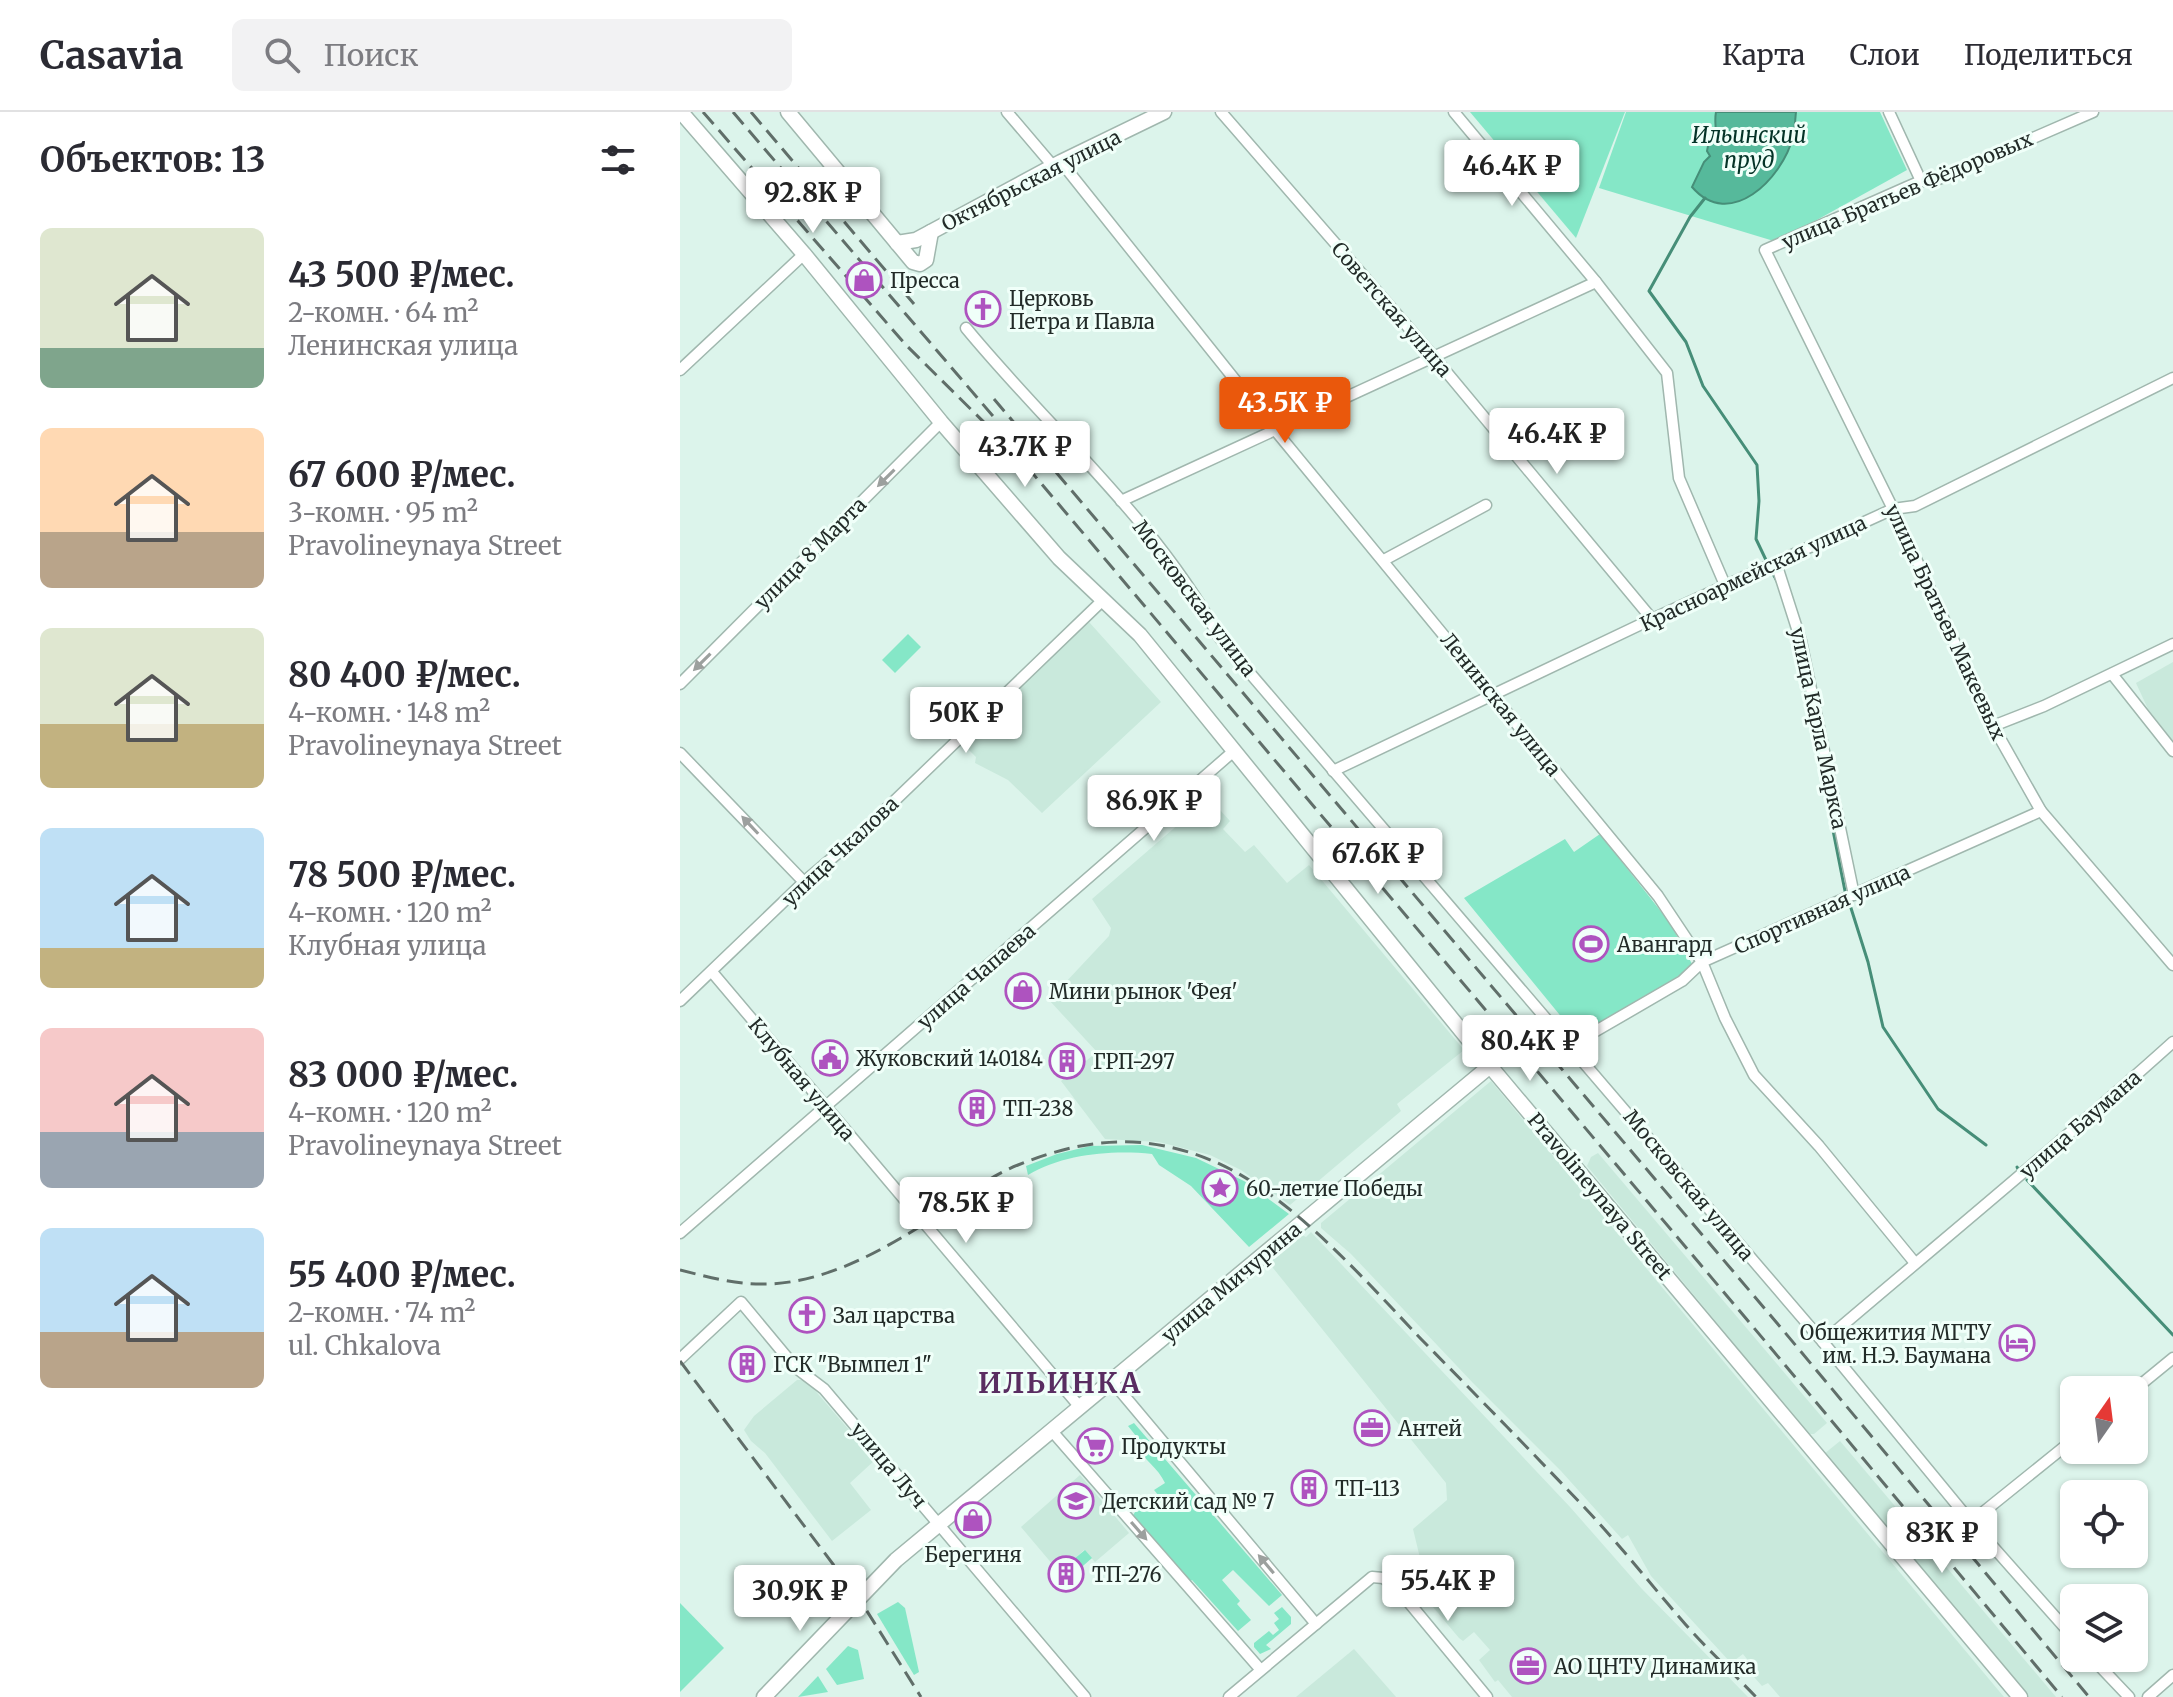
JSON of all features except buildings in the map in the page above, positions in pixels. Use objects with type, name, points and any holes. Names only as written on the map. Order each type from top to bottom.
[{"type":"main road","name":"Pravolineynaya Street","points":[[681,112],[1059,558],[1140,635],[1490,1066],[2020,1697]]},
{"type":"main road","points":[[788,112],[913,262],[920,264],[927,257],[931,232]]},
{"type":"main road","name":"Октябрьская улица","points":[[897,243],[916,240],[1057,164],[1164,112]]},
{"type":"main road","name":"улица Мичурина","points":[[764,1697],[896,1560],[1490,1066]]},
{"type":"street","name":"Ленинская улица","points":[[1007,112],[1057,164],[1658,896],[1702,962],[1725,1018],[1754,1075],[1836,1166],[1915,1263]]},
{"type":"street","name":"Советская улица","points":[[1221,112],[1434,357],[1652,619]]},
{"type":"street","points":[[1454,112],[1596,282],[1667,373],[1679,478],[1725,585]]},
{"type":"street","points":[[1889,112],[1921,181]]},
{"type":"street","name":"улица Братьев Фёдоровых","points":[[1765,250],[1921,181],[1934,181],[2093,112]]},
{"type":"street","name":"улица Братьев Макеевых","points":[[1765,250],[1893,509],[1993,726],[2041,811],[2173,965]]},
{"type":"street","points":[[680,370],[804,254]]},
{"type":"street","points":[[1121,501],[1596,282]]},
{"type":"street","name":"Московская улица","points":[[966,328],[1121,501],[1197,596],[1219,637],[1823,1342],[1971,1522],[2060,1622]]},
{"type":"street","name":"Красноармейская улица","points":[[1333,771],[1725,585],[1893,509],[1915,506],[2173,378]]},
{"type":"street","name":"улица 8 Марта","points":[[680,684],[941,422]]},
{"type":"street","points":[[1384,560],[1486,505]]},
{"type":"street","name":"улица Карла Маркса","points":[[1776,563],[1801,641],[1854,895]]},
{"type":"street","name":"улица Чкалова","points":[[680,1001],[804,882],[858,836],[1103,600]]},
{"type":"street","points":[[1993,726],[2044,706],[2173,644]]},
{"type":"street","points":[[2112,674],[2173,751]]},
{"type":"street","name":"улица Чапаева","points":[[680,1233],[1235,750]]},
{"type":"street","points":[[680,753],[804,882]]},
{"type":"street","name":"Спортивная улица","points":[[1570,1046],[1682,981],[1702,962],[2041,811]]},
{"type":"street","name":"Клубная улица","points":[[712,972],[1079,1406]]},
{"type":"street","name":"улица Баумана","points":[[1823,1342],[1984,1208],[2173,1042]]},
{"type":"street","name":"улица Луч","points":[[680,1359],[741,1302],[795,1367],[824,1389],[1085,1697]]},
{"type":"street","points":[[2148,1379],[2173,1358]]},
{"type":"street","points":[[1111,1380],[1316,1624]]},
{"type":"street","points":[[1051,1430],[1260,1669]]},
{"type":"street","points":[[1971,1522],[2060,1450]]},
{"type":"street","points":[[1229,1697],[1372,1577],[1383,1578],[1397,1588],[1487,1697]]},
{"type":"street","points":[[2105,1672],[2129,1697]]},
{"type":"street","points":[[2148,1697],[2173,1675]]},
{"type":"shaded area","points":[[1470,112],[1625,112],[1576,238]]},
{"type":"shaded area","points":[[1626,112],[1880,112],[1907,170],[1777,242],[1599,188]]},
{"type":"shaded area","points":[[1089,622],[1161,702],[1042,813],[1008,780],[975,763],[976,757],[962,743]]},
{"type":"shaded area","points":[[908,634],[921,647],[895,673],[882,660]]},
{"type":"shaded area","points":[[2173,662],[2173,741],[2148,709],[2136,683]]},
{"type":"shaded area","points":[[1209,798],[1230,821],[1223,829],[1245,852],[1254,845],[1287,883],[1309,865],[1464,1050],[1397,1104],[1401,1111],[1290,1205],[1241,1170],[1210,1155],[1159,1142],[1105,1139],[1061,1081],[1097,1052],[1049,1000],[1109,936],[1111,928],[1092,899]]},
{"type":"shaded area","name":"Авангард","points":[[1600,834],[1670,923],[1692,964],[1666,987],[1577,1036],[1464,898],[1565,839],[1574,852]]},
{"type":"shaded area","points":[[1491,1081],[2004,1697],[1780,1697],[1768,1683],[1762,1686],[1746,1668],[1750,1663],[1743,1654],[1731,1663],[1651,1576],[1628,1535],[1622,1539],[1561,1471],[1351,1254],[1321,1228],[1321,1223]]},
{"type":"shaded area","points":[[1142,1145],[1196,1158],[1244,1181],[1289,1214],[1249,1247],[1191,1186],[1159,1165],[1152,1154],[1088,1155],[1057,1162],[1028,1175],[1026,1166],[1090,1146]]},
{"type":"shaded area","points":[[1598,1153],[1827,1423],[1814,1434],[1809,1434],[1587,1166],[1591,1157]]},
{"type":"shaded area","points":[[1311,1232],[1570,1507],[1642,1589],[1748,1697],[1512,1697],[1498,1680],[1495,1682],[1479,1660],[1490,1650],[1474,1632],[1463,1641],[1459,1638],[1412,1582],[1414,1579],[1406,1569],[1420,1558],[1413,1529],[1447,1500],[1446,1483],[1269,1263],[1302,1235],[1306,1237]]},
{"type":"shaded area","points":[[797,1380],[806,1380],[875,1460],[850,1483],[871,1510],[832,1541],[744,1430],[754,1416]]},
{"type":"shaded area","points":[[1134,1423],[1282,1595],[1269,1606],[1233,1570],[1222,1580],[1251,1620],[1238,1631],[1192,1580],[1186,1584],[1130,1520],[1137,1509],[1148,1511],[1162,1500],[1154,1490],[1165,1483],[1135,1446],[1136,1436],[1128,1426]]},
{"type":"shaded area","points":[[1840,1441],[2056,1697],[2027,1697],[1824,1454]]},
{"type":"shaded area","name":"Детский сад № 7","points":[[1080,1475],[1129,1533],[1095,1562],[1084,1550],[1059,1572],[1021,1527]]},
{"type":"shaded area","points":[[1085,1550],[1092,1558],[1076,1572],[1069,1563]]},
{"type":"shaded area","points":[[898,1602],[905,1608],[919,1672],[914,1675],[877,1614]]},
{"type":"shaded area","points":[[680,1603],[724,1648],[680,1692]]},
{"type":"shaded area","points":[[1282,1607],[1291,1617],[1291,1624],[1266,1645],[1271,1649],[1260,1654],[1254,1643],[1269,1631],[1273,1635],[1279,1630],[1274,1623],[1279,1619],[1274,1613]]},
{"type":"shaded area","points":[[848,1646],[858,1650],[864,1679],[837,1685],[826,1669]]},
{"type":"shaded area","points":[[1354,1649],[1396,1697],[1296,1697]]},
{"type":"shaded area","points":[[818,1676],[828,1692],[798,1697]]},
{"type":"water","name":"Ильинский пруд","points":[[1716,112],[1796,112],[1793,137],[1778,169],[1753,194],[1738,202],[1722,204],[1707,199],[1692,187],[1710,156],[1707,151],[1709,141],[1715,138]]},
{"type":"waterway","points":[[1705,198],[1690,217],[1649,291],[1686,342],[1703,386],[1757,465],[1759,501],[1756,539],[1766,560]]},
{"type":"waterway","points":[[1772,572],[1778,583]]},
{"type":"waterway","points":[[1797,648],[1845,891]]},
{"type":"waterway","points":[[1850,905],[1868,962],[1883,1027],[1938,1109],[1986,1145]]},
{"type":"waterway","points":[[2027,1180],[2173,1335]]},
{"type":"railway","points":[[703,112],[906,345],[1018,456],[2062,1697]]},
{"type":"railway","points":[[733,112],[998,422]]},
{"type":"railway","points":[[751,112],[914,304]]},
{"type":"railway","points":[[994,399],[1782,1329],[2089,1697]]},
{"type":"railway","points":[[680,1270],[755,1284],[786,1282],[825,1274],[899,1239],[1004,1171],[1043,1156],[1091,1144],[1139,1142],[1188,1152],[1213,1161],[1270,1194],[1351,1265],[1585,1508],[1694,1634],[1756,1697]]},
{"type":"railway","points":[[680,1361],[860,1600],[921,1697]]},
{"type":"place","name":"Пресса","points":[[864,280]]},
{"type":"place","name":"Церковь Петра и Павла","points":[[983,309]]},
{"type":"place","name":"Авангард","points":[[1591,944]]},
{"type":"place","name":"Мини рынок 'Фея'","points":[[1023,991]]},
{"type":"place","name":"Жуковский 140184","points":[[830,1058]]},
{"type":"place","name":"ГРП-297","points":[[1067,1061]]},
{"type":"place","name":"ТП-238","points":[[977,1108]]},
{"type":"place","name":"60-летие Победы","points":[[1220,1188]]},
{"type":"place","name":"Зал царства","points":[[807,1315]]},
{"type":"place","name":"Общежития МГТУ им. Н.Э. Баумана","points":[[2017,1343]]},
{"type":"place","name":"ГСК \"Вымпел 1\"","points":[[747,1364]]},
{"type":"place","name":"Антей","points":[[1372,1428]]},
{"type":"place","name":"Продукты","points":[[1095,1446]]},
{"type":"place","name":"ТП-113","points":[[1309,1488]]},
{"type":"place","name":"Детский сад № 7","points":[[1076,1501]]},
{"type":"place","name":"Берегиня","points":[[973,1520]]},
{"type":"place","name":"ТП-276","points":[[1066,1574]]},
{"type":"place","name":"АО ЦНТУ Динамика","points":[[1528,1666]]},
{"type":"district","name":"ИЛЬИНКА","points":[[1060,1383]]}]
